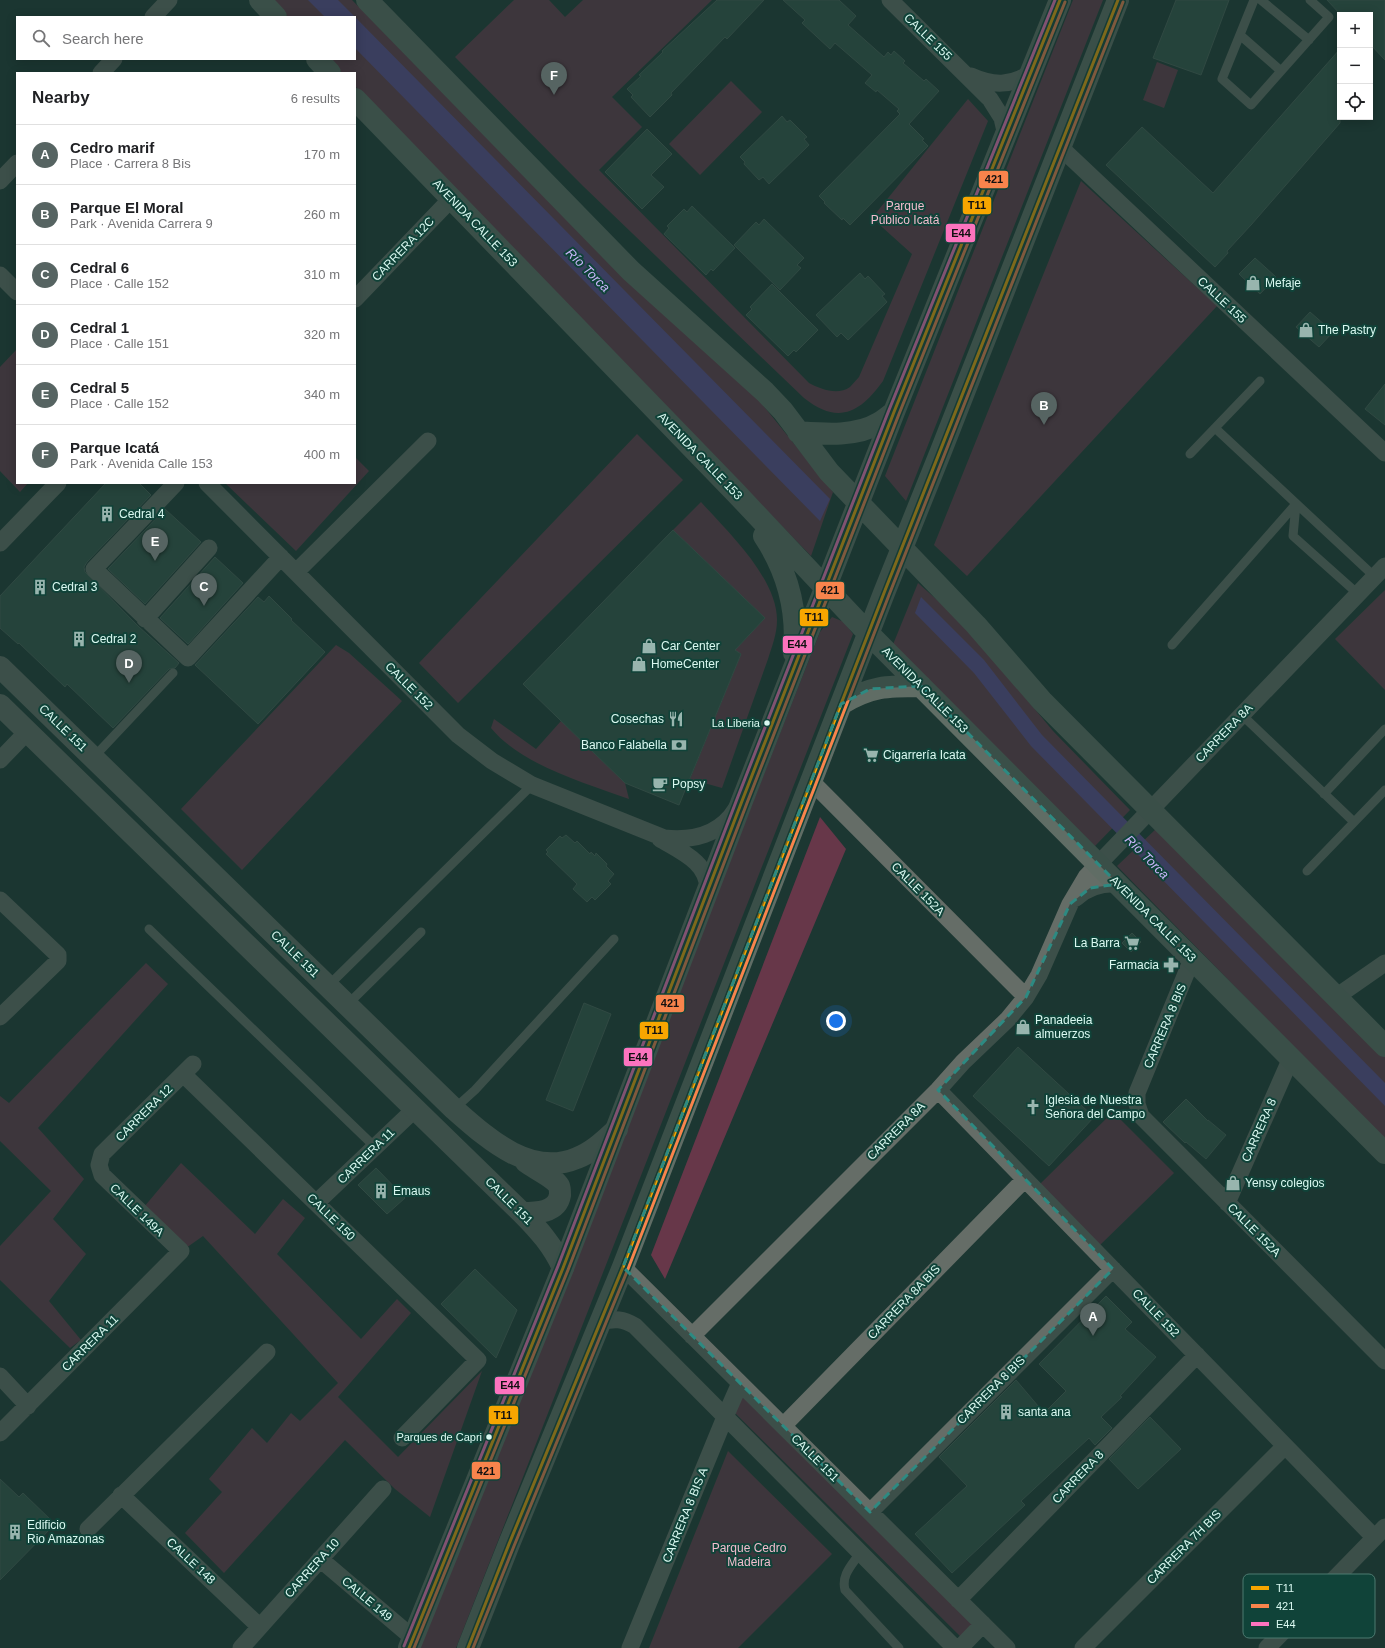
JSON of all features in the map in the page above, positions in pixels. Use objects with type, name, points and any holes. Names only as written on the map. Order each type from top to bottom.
[{"type":"main road","points":[[260,0],[275,16]]},
{"type":"main road","points":[[367,0],[631,271],[765,392],[783,411],[857,510],[899,555],[996,646],[1042,701],[1144,816],[1336,997],[1385,1046]]},
{"type":"main road","points":[[411,1643],[563,1268],[742,801],[857,510],[894,412],[1060,0]]},
{"type":"main road","points":[[468,1648],[509,1544],[624,1267],[868,633],[1118,0]]},
{"type":"main road","points":[[318,60],[329,72]]},
{"type":"main road","name":"AVENIDA CALLE 153","points":[[356,99],[736,493],[868,633],[1385,1153]]},
{"type":"main road","points":[[798,432],[840,434],[854,432],[879,424],[894,412]]},
{"type":"main road","points":[[736,493],[778,560],[790,589],[796,625],[793,673]]},
{"type":"main road","points":[[841,704],[856,694],[870,689],[886,686],[921,686]]},
{"type":"street","points":[[154,16],[169,0]]},
{"type":"street","name":"CALLE 155","points":[[890,0],[990,99],[1002,118],[1006,135]]},
{"type":"street","points":[[102,72],[113,60]]},
{"type":"street","name":"CALLE 155","points":[[966,74],[982,81],[1004,84],[1023,78],[1031,73]]},
{"type":"street","name":"CALLE 155","points":[[1060,147],[1385,453]]},
{"type":"street","points":[[0,181],[16,164]]},
{"type":"street","name":"CARRERA 12C","points":[[356,298],[452,199]]},
{"type":"street","points":[[0,275],[16,291]]},
{"type":"street","points":[[296,572],[428,441]]},
{"type":"street","points":[[1,541],[57,484]]},
{"type":"street","points":[[175,484],[94,569],[145,619],[188,658],[281,557]]},
{"type":"street","name":"CALLE 152","points":[[208,484],[458,734],[492,762],[532,786],[664,838],[692,838],[706,834],[721,826],[742,801]]},
{"type":"street","points":[[145,619],[209,548]]},
{"type":"street","name":"CARRERA 8A","points":[[692,1336],[938,1090],[963,1062],[1008,1019],[1026,997],[1039,975],[1070,904],[1086,877],[1114,846],[1380,572]]},
{"type":"street","name":"CALLE 151","points":[[0,667],[477,1130],[523,1158],[537,1162],[550,1163],[564,1162],[578,1158],[598,1146],[617,1129]]},
{"type":"street","name":"CALLE 151","points":[[0,705],[522,1213],[550,1243],[563,1268]]},
{"type":"street","points":[[0,760],[27,732]]},
{"type":"street","name":"CALLE 152A","points":[[811,781],[1026,997]]},
{"type":"street","name":"CALLE 152","points":[[650,833],[679,850],[700,866],[707,877],[708,891]]},
{"type":"street","name":"CARRERA 8A","points":[[1070,904],[1090,888],[1105,883],[1118,884]]},
{"type":"street","points":[[0,900],[58,955],[58,961],[0,1018]]},
{"type":"street","name":"CARRERA 8 BIS","points":[[1137,1093],[1192,959]]},
{"type":"street","points":[[1336,997],[1385,963]]},
{"type":"street","name":"CARRERA 8","points":[[1227,1203],[1291,1058]]},
{"type":"street","name":"CARRERA 12","points":[[99,1165],[102,1154],[188,1069]]},
{"type":"street","name":"CALLE 150","points":[[188,1069],[316,1203],[478,1360],[402,1438]]},
{"type":"street","name":"CALLE 152","points":[[938,1090],[1285,1446],[1379,1532]]},
{"type":"street","name":"CALLE 152A","points":[[1137,1093],[1137,1104],[1141,1116],[1385,1361]]},
{"type":"street","name":"CARRERA 11","points":[[316,1203],[415,1109]]},
{"type":"street","points":[[511,1152],[555,1181],[559,1186],[559,1200],[547,1211],[522,1213]]},
{"type":"street","name":"CALLE 149A","points":[[99,1165],[102,1175],[181,1252]]},
{"type":"street","name":"CARRERA 8A BIS","points":[[783,1426],[1025,1179]]},
{"type":"street","name":"CARRERA 11","points":[[0,1434],[181,1252]]},
{"type":"street","name":"CALLE 151","points":[[624,1267],[1007,1648]]},
{"type":"street","name":"CARRERA 8 BIS","points":[[870,1512],[1113,1269]]},
{"type":"street","points":[[601,1322],[613,1318],[624,1320],[635,1326],[955,1648]]},
{"type":"street","points":[[88,1529],[267,1352]]},
{"type":"street","name":"CARRERA 8","points":[[958,1600],[1197,1355]]},
{"type":"street","points":[[0,1376],[28,1406]]},
{"type":"street","name":"CARRERA 8 BIS A","points":[[630,1648],[740,1383]]},
{"type":"street","name":"CARRERA 7H BIS","points":[[1083,1648],[1285,1446]]},
{"type":"street","name":"CARRERA 10","points":[[241,1648],[383,1488]]},
{"type":"street","name":"CALLE 148","points":[[122,1495],[260,1627]]},
{"type":"street","points":[[1338,1574],[1379,1532]]},
{"type":"street","name":"CALLE 149","points":[[320,1559],[411,1643]]},
{"type":"street","points":[[960,1648],[983,1624]]},
{"type":"street","points":[[1267,1648],[1277,1638]]},
{"type":"lane","points":[[1254,0],[1222,79],[1251,105],[1328,17],[1310,0]]},
{"type":"lane","points":[[1261,0],[1309,40]]},
{"type":"lane","points":[[1240,35],[1281,71]]},
{"type":"lane","points":[[1190,454],[1260,381]]},
{"type":"lane","points":[[1215,428],[1296,504],[1380,572]]},
{"type":"lane","points":[[1296,504],[1293,536],[1358,594]]},
{"type":"lane","points":[[1172,645],[1296,504]]},
{"type":"lane","points":[[93,758],[173,673]]},
{"type":"lane","points":[[1242,715],[1354,822]]},
{"type":"lane","points":[[1324,794],[1385,728]]},
{"type":"lane","points":[[328,986],[532,786]]},
{"type":"lane","points":[[1307,871],[1385,790]]},
{"type":"lane","points":[[150,929],[375,1147]]},
{"type":"lane","points":[[347,1005],[421,932]]},
{"type":"lane","points":[[454,1109],[475,1090],[614,939]]},
{"type":"lane","points":[[860,1553],[846,1574],[843,1582],[845,1590],[899,1648]]},
{"type":"highlighted area","points":[[921,686],[1118,884],[1090,888],[1070,904],[1026,997],[938,1090],[1113,1269],[870,1512],[623,1267],[841,704],[870,689]]},
{"type":"green space","points":[[272,0],[352,0],[623,277],[758,399],[833,492],[811,556],[356,87],[356,72],[341,72],[330,60],[356,60],[356,16],[287,16]]},
{"type":"green space","name":"Parque Público Icatá","points":[[514,0],[549,0],[565,17],[583,0],[712,0],[612,97],[642,127],[599,170],[809,383],[829,391],[845,390],[850,387],[859,377],[912,254],[872,218],[968,99],[988,121],[883,381],[866,401],[857,408],[848,412],[838,413],[827,411],[804,398],[583,186],[455,57]]},
{"type":"green space","points":[[1073,0],[1103,0],[906,501],[885,476]]},
{"type":"green space","points":[[1157,62],[1178,70],[1164,108],[1143,100]]},
{"type":"green space","points":[[731,81],[762,112],[700,175],[669,144]]},
{"type":"green space","points":[[1081,181],[1217,306],[967,576],[934,545]]},
{"type":"green space","points":[[16,350],[16,484],[27,484],[20,492],[0,471],[0,367]]},
{"type":"green space","points":[[637,434],[683,480],[458,703],[419,663]]},
{"type":"green space","points":[[356,458],[369,471],[296,551],[226,484],[356,484]]},
{"type":"green space","points":[[701,502],[737,541],[760,572],[769,588],[775,604],[777,620],[775,635],[768,659],[722,788],[690,779],[741,654],[735,650],[765,618],[673,530]]},
{"type":"green space","points":[[918,583],[963,623],[1053,731],[1130,810],[1095,846],[892,647]]},
{"type":"green space","points":[[1385,590],[1385,690],[1335,639]]},
{"type":"green space","points":[[832,617],[844,622],[853,634],[456,1648],[420,1648],[820,632]]},
{"type":"green space","points":[[336,645],[349,653],[402,701],[242,870],[181,809]]},
{"type":"green space","points":[[494,719],[536,749],[561,721],[625,783],[629,799],[574,779],[536,763],[504,741],[491,728]]},
{"type":"green space","points":[[820,817],[846,849],[665,1279],[651,1255]]},
{"type":"green space","points":[[1157,828],[1385,1056],[1385,1140],[1117,866]]},
{"type":"green space","points":[[146,963],[168,984],[38,1128],[84,1179],[53,1219],[86,1254],[49,1301],[81,1340],[70,1348],[0,1280],[0,1246],[51,1191],[0,1141],[0,1096],[9,1103]]},
{"type":"green space","points":[[1113,1112],[1174,1173],[1100,1245],[1040,1184]]},
{"type":"green space","points":[[181,1163],[255,1234],[283,1199],[305,1218],[277,1254],[361,1339],[397,1299],[411,1313],[338,1397],[398,1457],[482,1371],[430,1517],[395,1489],[345,1440],[224,1573],[185,1533],[222,1492],[209,1479],[252,1428],[267,1443],[291,1413],[300,1421],[338,1383],[203,1236],[186,1248],[144,1207]]},
{"type":"green space","points":[[743,1396],[975,1624],[964,1640],[735,1413]]},
{"type":"green space","name":"Parque Cedro Madeira","points":[[728,1451],[832,1554],[738,1648],[649,1648]]},
{"type":"water","points":[[308,0],[338,0],[354,16],[324,16]]},
{"type":"water","name":"Río Torca","points":[[356,18],[830,499],[820,521],[356,49]]},
{"type":"water","name":"Río Torca","points":[[921,597],[984,660],[1042,735],[1385,1083],[1385,1106],[1031,746],[974,673],[915,613]]},
{"type":"building","points":[[717,0],[764,0],[727,39],[725,37],[650,117],[631,97],[633,95],[627,89],[641,76],[639,75],[663,52],[662,51]]},
{"type":"building","points":[[783,0],[839,0],[856,16],[848,25],[884,57],[888,52],[891,55],[894,51],[905,61],[903,63],[924,81],[926,79],[939,91],[909,124],[924,139],[922,140],[928,146],[850,225],[843,218],[842,220],[824,203],[825,202],[819,196],[900,114],[897,111],[899,109],[877,90],[876,92],[865,83],[872,75],[835,43],[830,49],[802,23],[805,20]]},
{"type":"building","points":[[1176,0],[1229,0],[1201,75],[1153,58]]},
{"type":"building","points":[[1327,0],[1385,0],[1385,60],[1373,47],[1373,12],[1338,12]]},
{"type":"building","points":[[1337,52],[1337,120],[1340,120],[1340,123],[1227,251],[1228,253],[1215,267],[1106,165],[1142,127],[1213,193]]},
{"type":"building","points":[[782,116],[787,122],[790,120],[807,137],[804,139],[809,145],[769,184],[763,177],[759,180],[744,164],[745,162],[740,157]]},
{"type":"building","points":[[647,129],[672,154],[651,175],[664,187],[642,209],[605,172]]},
{"type":"building","points":[[692,206],[735,248],[713,271],[711,269],[706,275],[664,234],[669,228],[667,226],[684,209],[687,212]]},
{"type":"building","points":[[764,219],[804,258],[797,265],[801,268],[780,290],[734,245],[756,222],[759,225]]},
{"type":"building","points":[[1255,258],[1276,277],[1260,294],[1239,274]]},
{"type":"building","points":[[860,273],[865,279],[868,276],[885,294],[882,296],[887,302],[848,340],[841,333],[837,337],[816,315]]},
{"type":"building","points":[[772,284],[818,330],[796,352],[794,350],[788,356],[746,315],[752,309],[750,307]]},
{"type":"building","points":[[1310,312],[1333,332],[1319,347],[1296,327]]},
{"type":"building","points":[[1385,384],[1385,425],[1365,409]]},
{"type":"building","points":[[105,484],[140,484],[151,495],[87,562],[84,567],[85,572],[138,626],[179,663],[175,668],[169,669],[113,728],[67,684],[65,687],[19,643],[18,644],[0,628],[0,596]]},
{"type":"building","points":[[165,509],[201,542],[145,604],[108,569]]},
{"type":"building","name":"HomeCenter","points":[[673,530],[765,618],[735,650],[741,654],[679,805],[625,783],[523,684]]},
{"type":"building","points":[[215,557],[243,583],[188,644],[160,618]]},
{"type":"building","points":[[269,596],[292,619],[291,620],[325,652],[258,724],[195,665],[258,597],[264,602]]},
{"type":"building","points":[[566,835],[575,843],[577,841],[590,854],[591,852],[595,856],[596,853],[614,874],[608,881],[611,884],[595,900],[592,897],[587,902],[573,889],[577,884],[546,854],[548,852],[546,850],[560,836],[562,838]]},
{"type":"building","name":"La Barra","points":[[1132,933],[1141,942],[1131,952],[1122,943]]},
{"type":"building","points":[[584,1003],[611,1014],[573,1111],[546,1100]]},
{"type":"building","name":"Iglesia de Nuestra Señora del Campo","points":[[1018,1047],[1094,1117],[1049,1166],[973,1096]]},
{"type":"building","points":[[1186,1099],[1208,1121],[1226,1135],[1206,1159],[1186,1142],[1185,1143],[1163,1122]]},
{"type":"building","name":"Emaus","points":[[376,1168],[405,1198],[387,1214],[358,1185]]},
{"type":"building","points":[[475,1269],[517,1310],[496,1358],[441,1304]]},
{"type":"building","points":[[1106,1296],[1132,1322],[1125,1329],[1156,1357],[1120,1396],[1122,1397],[1101,1417],[1112,1428],[1095,1445],[1089,1438],[1021,1501],[1025,1505],[952,1573],[915,1534],[967,1486],[939,1457],[1016,1380],[1044,1413],[1066,1391],[1039,1364]]},
{"type":"building","points":[[1150,1417],[1181,1449],[1138,1489],[1109,1459]]},
{"type":"building","name":"Edificio Rio Amazonas","points":[[0,1479],[19,1497],[23,1493],[55,1524],[0,1580]]},
{"type":"transit line","name":"E44","points":[[404,1646],[558,1266],[737,799],[889,410],[1055,0]]},
{"type":"transit line","name":"T11","points":[[409,1648],[563,1268],[742,801],[894,412],[1060,0]]},
{"type":"transit line","name":"T11","points":[[468,1648],[509,1544],[623,1267],[884,593],[1118,0]]},
{"type":"transit line","name":"421","points":[[414,1648],[568,1270],[747,803],[899,414],[1065,2]]},
{"type":"transit line","name":"421","points":[[473,1648],[628,1269],[889,595],[1123,2]]},
{"type":"place","name":"Parque Icatá","points":[[554,95]]},
{"type":"place","name":"Mefaje","points":[[1253,283]]},
{"type":"place","name":"The Pastry","points":[[1306,330]]},
{"type":"place","name":"Parque El Moral","points":[[1044,425]]},
{"type":"place","name":"Cedral 4","points":[[107,514]]},
{"type":"place","name":"Cedral 5","points":[[155,561]]},
{"type":"place","name":"Cedral 3","points":[[40,587]]},
{"type":"place","name":"Cedral 6","points":[[204,606]]},
{"type":"place","name":"Cedral 2","points":[[79,639]]},
{"type":"place","name":"Car Center","points":[[649,646]]},
{"type":"place","name":"HomeCenter","points":[[639,664]]},
{"type":"place","name":"Cedral 1","points":[[129,683]]},
{"type":"place","name":"Cosechas","points":[[676,719]]},
{"type":"place","name":"La Liberia","points":[[767,723]]},
{"type":"place","name":"Banco Falabella","points":[[679,745]]},
{"type":"place","name":"Cigarrería Icata","points":[[871,755]]},
{"type":"place","name":"Popsy","points":[[660,784]]},
{"type":"place","name":"La Barra","points":[[1132,943]]},
{"type":"place","name":"Farmacia","points":[[1171,965]]},
{"type":"place","name":"Panadeeia almuerzos","points":[[1023,1027]]},
{"type":"place","name":"Iglesia de Nuestra Señora del Campo","points":[[1033,1107]]},
{"type":"place","name":"Yensy colegios","points":[[1233,1183]]},
{"type":"place","name":"Emaus","points":[[381,1191]]},
{"type":"place","name":"Cedro marif","points":[[1093,1336]]},
{"type":"place","name":"santa ana","points":[[1006,1412]]},
{"type":"place","name":"Parques de Capri","points":[[489,1437]]},
{"type":"place","name":"Edificio Rio Amazonas","points":[[15,1532]]}]
